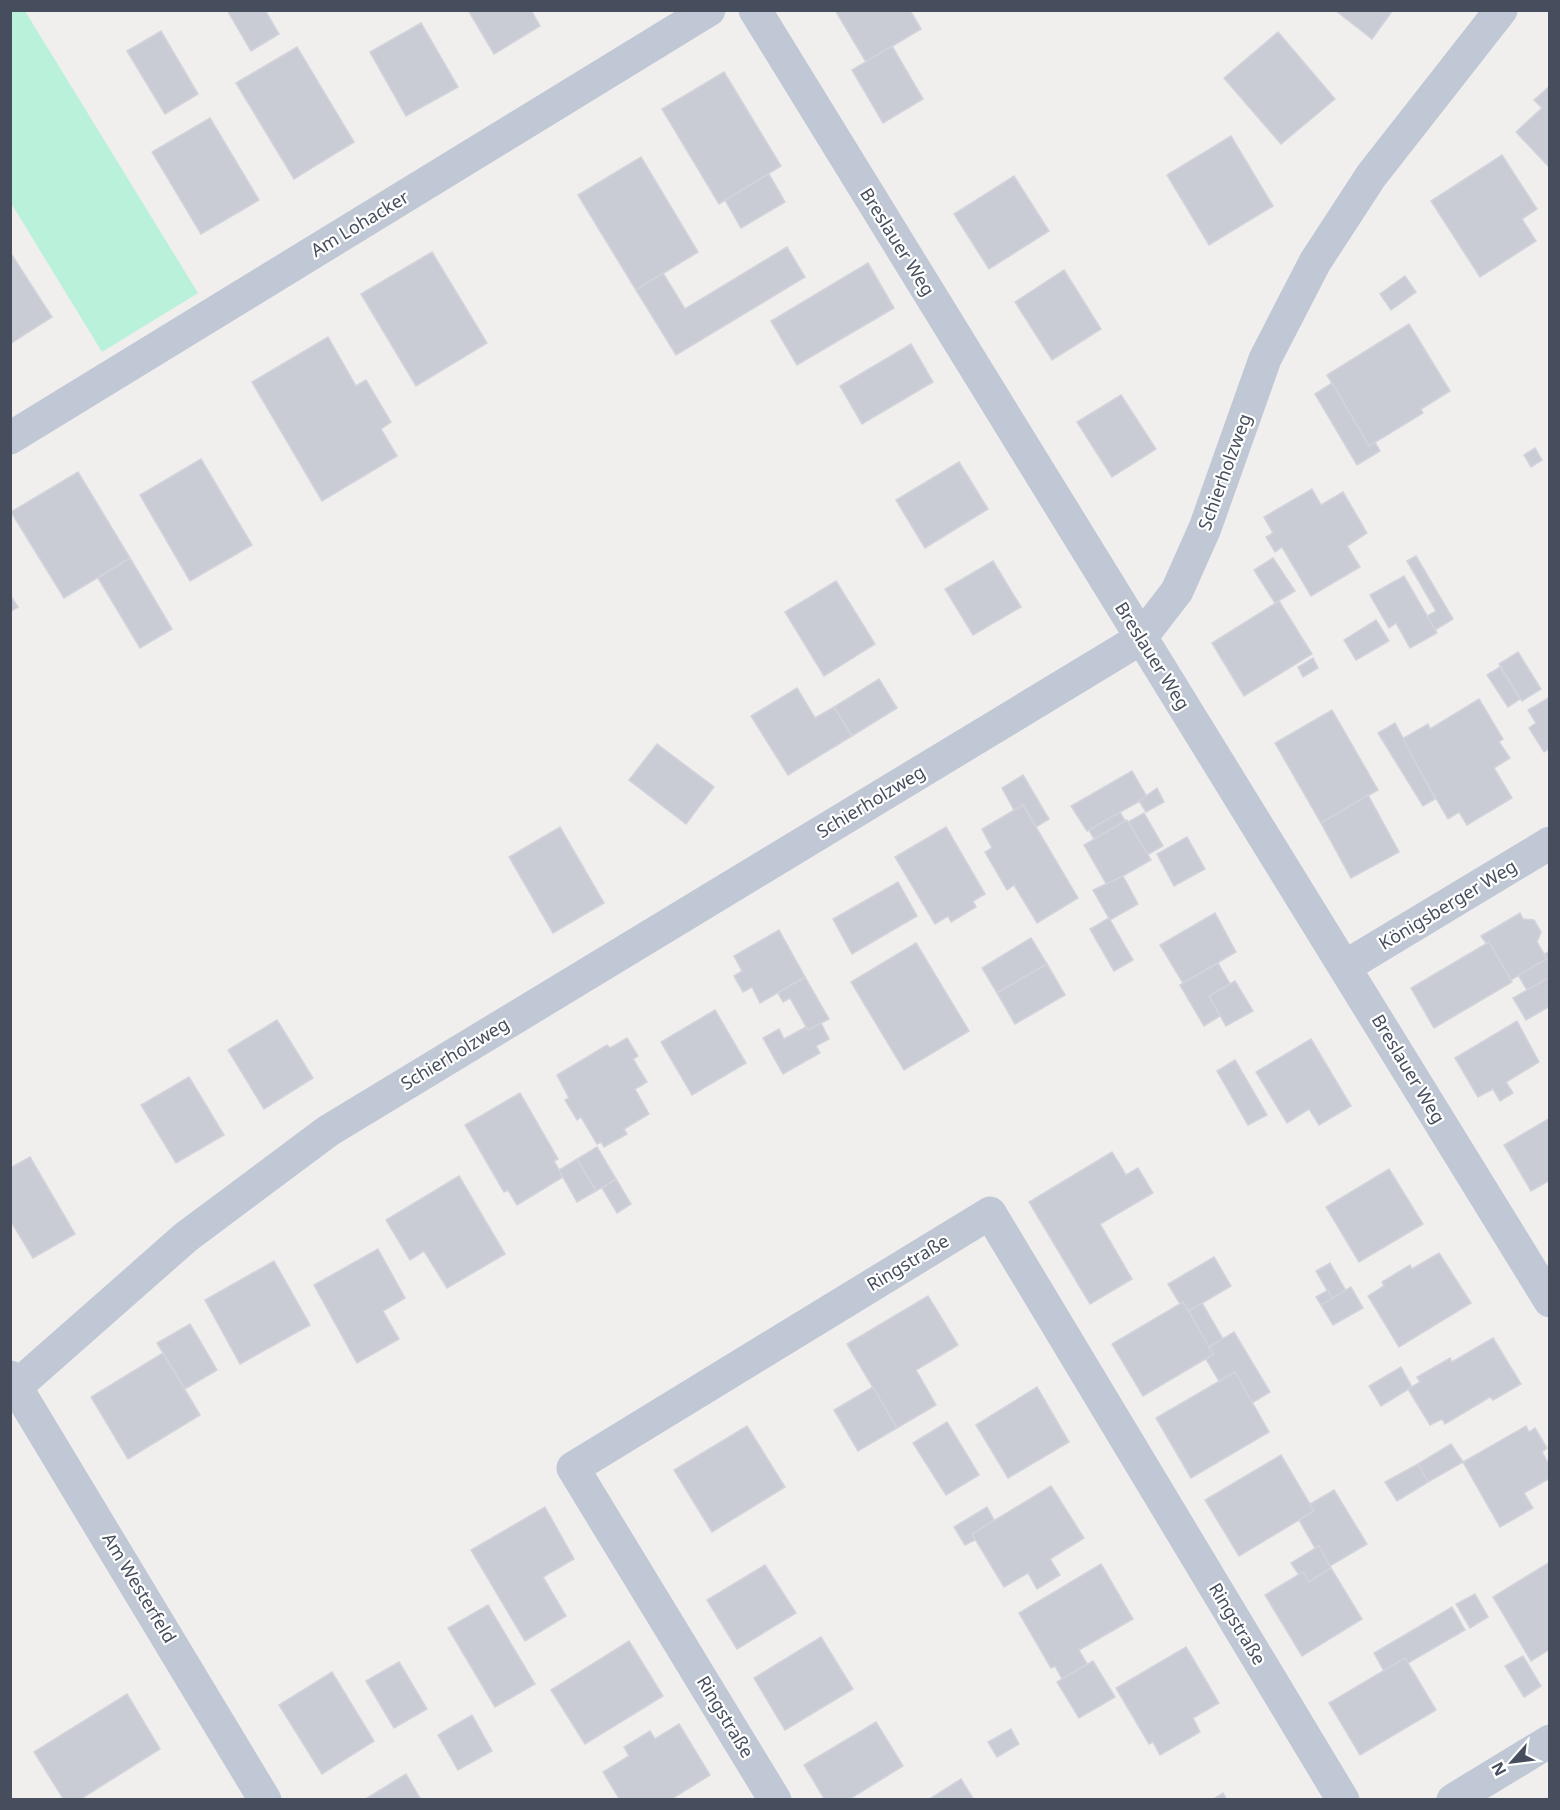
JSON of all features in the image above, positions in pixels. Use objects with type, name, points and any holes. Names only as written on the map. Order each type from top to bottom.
[{"type":"street","name":"Am Lohacker","points":[[10,438],[709,10]]},
{"type":"street","name":"Breslauer Weg","points":[[755,10],[1140,639],[1346,966],[1550,1301]]},
{"type":"street","name":"Schierholzweg","points":[[13,1386],[186,1237],[328,1131],[1140,639],[1177,591],[1205,528],[1265,359],[1315,262],[1371,176],[1501,10]]},
{"type":"street","name":"Königsberger Weg","points":[[1346,966],[1550,843]]},
{"type":"street","name":"Ringstraße","points":[[775,1800],[573,1468],[990,1213],[1343,1800]]},
{"type":"street","name":"Am Westerfeld","points":[[13,1386],[265,1800]]},
{"type":"street","points":[[1453,1800],[1550,1741]]},
{"type":"green space","points":[[11,10],[25,11],[198,293],[102,352],[11,203]]},
{"type":"building","points":[[227,10],[265,10],[279,34],[251,51]]},
{"type":"building","points":[[468,10],[531,10],[540,26],[494,54]]},
{"type":"building","points":[[835,10],[910,10],[921,29],[866,62]]},
{"type":"building","points":[[1335,10],[1393,10],[1372,39]]},
{"type":"building","points":[[421,23],[458,87],[406,116],[370,52]]},
{"type":"building","points":[[161,31],[198,94],[165,114],[127,51]]},
{"type":"building","points":[[1278,32],[1335,99],[1281,144],[1224,78]]},
{"type":"building","points":[[892,46],[923,99],[883,123],[852,70]]},
{"type":"building","points":[[297,47],[354,142],[294,179],[236,83]]},
{"type":"building","points":[[724,72],[781,166],[719,204],[662,109]]},
{"type":"building","points":[[1550,86],[1550,168],[1516,132],[1542,108],[1534,100]]},
{"type":"building","points":[[210,118],[259,200],[201,234],[152,152]]},
{"type":"building","points":[[1231,136],[1273,206],[1209,245],[1167,175]]},
{"type":"building","points":[[1502,155],[1537,209],[1522,219],[1536,241],[1480,277],[1431,201]]},
{"type":"building","points":[[641,157],[698,252],[636,290],[578,195]]},
{"type":"building","points":[[769,174],[785,202],[741,228],[725,200]]},
{"type":"building","points":[[1014,176],[1049,231],[989,269],[954,214]]},
{"type":"building","points":[[787,247],[805,277],[676,355],[636,290],[663,273],[685,309]]},
{"type":"building","points":[[10,252],[52,317],[10,344]]},
{"type":"building","points":[[432,252],[487,343],[416,386],[361,294]]},
{"type":"building","points":[[868,263],[894,308],[797,365],[771,321]]},
{"type":"building","points":[[1064,270],[1101,329],[1052,360],[1015,302]]},
{"type":"building","points":[[1405,276],[1416,292],[1391,310],[1380,294]]},
{"type":"building","points":[[1409,324],[1450,391],[1421,409],[1423,413],[1369,446],[1327,375]]},
{"type":"building","points":[[328,337],[356,386],[366,380],[391,422],[381,429],[397,456],[322,501],[252,382]]},
{"type":"building","points":[[911,344],[933,382],[862,424],[840,386]]},
{"type":"building","points":[[1332,383],[1369,446],[1375,442],[1380,451],[1357,465],[1315,394]]},
{"type":"building","points":[[1121,395],[1156,449],[1112,477],[1077,422]]},
{"type":"building","points":[[1535,448],[1542,460],[1531,467],[1524,455]]},
{"type":"building","points":[[201,459],[252,545],[190,581],[140,495]]},
{"type":"building","points":[[959,462],[988,509],[925,548],[896,500]]},
{"type":"building","points":[[78,472],[130,558],[64,598],[11,512]]},
{"type":"building","points":[[1312,489],[1321,505],[1343,492],[1367,533],[1347,546],[1360,567],[1311,596],[1282,547],[1275,552],[1266,537],[1273,533],[1264,517]]},
{"type":"building","points":[[1416,556],[1453,619],[1435,630],[1427,616],[1436,611],[1407,561]]},
{"type":"building","points":[[130,558],[172,629],[140,648],[98,578]]},
{"type":"building","points":[[1273,558],[1295,591],[1275,603],[1254,570]]},
{"type":"building","points":[[993,561],[1021,607],[973,635],[945,589]]},
{"type":"building","points":[[1404,576],[1437,633],[1410,648],[1396,623],[1389,628],[1370,595]]},
{"type":"building","points":[[836,581],[875,644],[824,676],[785,612]]},
{"type":"building","points":[[10,595],[18,607],[10,612]]},
{"type":"building","points":[[1279,601],[1312,654],[1244,696],[1212,643]]},
{"type":"building","points":[[1376,620],[1389,641],[1356,660],[1344,640]]},
{"type":"building","points":[[1518,652],[1541,689],[1522,701],[1499,664]]},
{"type":"building","points":[[1313,658],[1318,668],[1303,677],[1298,667]]},
{"type":"building","points":[[1500,667],[1520,699],[1508,707],[1487,675]]},
{"type":"building","points":[[879,679],[897,708],[852,736],[834,707]]},
{"type":"building","points":[[797,688],[815,718],[834,707],[852,736],[788,775],[751,716]]},
{"type":"building","points":[[1550,697],[1550,748],[1544,752],[1529,728],[1536,723],[1528,710]]},
{"type":"building","points":[[1479,699],[1503,739],[1499,742],[1510,758],[1494,768],[1512,798],[1467,825],[1459,812],[1448,819],[1402,739],[1428,724],[1430,729]]},
{"type":"building","points":[[1332,710],[1378,790],[1321,823],[1275,743]]},
{"type":"building","points":[[1395,723],[1435,799],[1423,806],[1378,733]]},
{"type":"building","points":[[657,744],[714,787],[686,824],[629,780]]},
{"type":"building","points":[[1132,771],[1147,797],[1087,831],[1071,806]]},
{"type":"building","points":[[1023,775],[1049,819],[1036,827],[1023,805],[1014,810],[1002,788]]},
{"type":"building","points":[[1157,788],[1164,802],[1146,812],[1139,801]]},
{"type":"building","points":[[1368,795],[1399,852],[1351,878],[1321,823]]},
{"type":"building","points":[[1023,805],[1078,898],[1037,923],[1014,885],[1007,890],[985,852],[992,848],[982,829]]},
{"type":"building","points":[[1120,812],[1125,821],[1094,839],[1089,830]]},
{"type":"building","points":[[1144,813],[1163,846],[1147,855],[1128,822]]},
{"type":"building","points":[[1127,820],[1151,860],[1107,885],[1084,845]]},
{"type":"building","points":[[560,827],[604,903],[553,933],[509,857]]},
{"type":"building","points":[[946,827],[985,894],[973,901],[976,907],[951,922],[948,916],[935,924],[895,857]]},
{"type":"building","points":[[1187,837],[1205,869],[1174,886],[1157,854]]},
{"type":"building","points":[[1123,876],[1138,904],[1110,920],[1093,890]]},
{"type":"building","points":[[898,882],[917,916],[852,954],[833,919]]},
{"type":"building","points":[[1215,913],[1236,952],[1183,983],[1160,945]]},
{"type":"building","points":[[1520,913],[1523,919],[1534,920],[1541,932],[1537,942],[1547,959],[1511,980],[1489,942],[1486,943],[1481,936]]},
{"type":"building","points":[[1109,918],[1133,960],[1114,971],[1090,929]]},
{"type":"building","points":[[779,930],[805,977],[760,1003],[752,987],[743,992],[734,976],[742,971],[734,956]]},
{"type":"building","points":[[1031,938],[1047,964],[997,993],[982,968]]},
{"type":"building","points":[[1489,942],[1512,982],[1434,1028],[1411,988]]},
{"type":"building","points":[[916,943],[969,1031],[904,1070],[851,982]]},
{"type":"building","points":[[1550,951],[1550,977],[1527,990],[1518,975],[1547,959],[1544,954]]},
{"type":"building","points":[[1218,963],[1230,984],[1209,996],[1220,1016],[1204,1026],[1180,985]]},
{"type":"building","points":[[1047,964],[1065,995],[1015,1024],[997,993]]},
{"type":"building","points":[[805,977],[829,1019],[808,1030],[790,998],[783,1002],[778,993]]},
{"type":"building","points":[[1550,977],[1550,1006],[1526,1020],[1513,998]]},
{"type":"building","points":[[1235,981],[1253,1011],[1226,1026],[1209,996]]},
{"type":"building","points":[[715,1010],[746,1063],[692,1095],[661,1042]]},
{"type":"building","points":[[277,1020],[313,1078],[264,1109],[228,1050]]},
{"type":"building","points":[[1517,1021],[1539,1062],[1506,1082],[1513,1093],[1500,1101],[1493,1089],[1478,1097],[1455,1058]]},
{"type":"building","points":[[821,1023],[829,1039],[816,1046],[820,1053],[783,1074],[763,1038],[779,1029],[784,1039],[806,1027],[808,1030]]},
{"type":"building","points":[[627,1038],[638,1056],[633,1059],[647,1082],[635,1089],[649,1114],[624,1129],[627,1134],[604,1147],[601,1142],[597,1144],[581,1117],[577,1120],[565,1100],[569,1098],[557,1075],[607,1045],[610,1048]]},
{"type":"building","points":[[1311,1039],[1351,1106],[1319,1125],[1309,1109],[1287,1123],[1256,1072]]},
{"type":"building","points":[[1235,1060],[1267,1115],[1248,1125],[1217,1071]]},
{"type":"building","points":[[189,1077],[224,1135],[176,1163],[141,1105]]},
{"type":"building","points":[[520,1093],[558,1159],[554,1161],[563,1177],[517,1205],[508,1190],[504,1192],[465,1125]]},
{"type":"building","points":[[1550,1118],[1550,1180],[1531,1191],[1504,1145]]},
{"type":"building","points":[[597,1147],[616,1179],[596,1191],[577,1159]]},
{"type":"building","points":[[1112,1152],[1126,1175],[1138,1168],[1153,1193],[1100,1224],[1132,1279],[1090,1304],[1029,1202]]},
{"type":"building","points":[[30,1157],[75,1234],[33,1258],[10,1220],[10,1168]]},
{"type":"building","points":[[577,1159],[596,1191],[577,1202],[559,1170]]},
{"type":"building","points":[[1389,1169],[1423,1224],[1359,1262],[1326,1207]]},
{"type":"building","points":[[459,1176],[505,1254],[447,1288],[424,1251],[410,1260],[386,1220]]},
{"type":"building","points":[[616,1179],[631,1204],[617,1213],[602,1188]]},
{"type":"building","points":[[378,1249],[405,1298],[383,1311],[399,1339],[357,1363],[314,1285]]},
{"type":"building","points":[[1439,1253],[1471,1303],[1399,1347],[1368,1296],[1384,1286],[1382,1282],[1410,1265],[1412,1269]]},
{"type":"building","points":[[1214,1257],[1231,1286],[1189,1311],[1183,1302],[1180,1304],[1168,1284]]},
{"type":"building","points":[[274,1261],[310,1325],[240,1364],[205,1300]]},
{"type":"building","points":[[1330,1263],[1346,1291],[1332,1299],[1316,1271]]},
{"type":"building","points":[[1351,1287],[1363,1308],[1333,1325],[1321,1305]]},
{"type":"building","points":[[1328,1290],[1332,1299],[1321,1305],[1316,1297]]},
{"type":"building","points":[[928,1296],[958,1345],[916,1370],[936,1405],[897,1428],[847,1344]]},
{"type":"building","points":[[1183,1302],[1214,1354],[1143,1396],[1112,1344]]},
{"type":"building","points":[[1202,1303],[1223,1339],[1209,1347],[1189,1311]]},
{"type":"building","points":[[190,1324],[217,1370],[185,1389],[157,1343]]},
{"type":"building","points":[[1234,1332],[1270,1392],[1252,1403],[1235,1372],[1219,1381],[1206,1359],[1214,1354],[1209,1347]]},
{"type":"building","points":[[1493,1338],[1521,1384],[1493,1400],[1490,1397],[1445,1424],[1442,1419],[1430,1425],[1408,1389],[1420,1382],[1417,1377],[1450,1358],[1452,1362]]},
{"type":"building","points":[[163,1353],[200,1415],[128,1459],[91,1397]]},
{"type":"building","points":[[1401,1367],[1412,1387],[1381,1406],[1369,1386]]},
{"type":"building","points":[[1235,1372],[1269,1432],[1191,1478],[1156,1418]]},
{"type":"building","points":[[873,1387],[897,1428],[858,1451],[834,1410]]},
{"type":"building","points":[[1037,1387],[1069,1442],[1008,1478],[976,1425]]},
{"type":"building","points":[[947,1422],[979,1475],[946,1495],[913,1443]]},
{"type":"building","points":[[747,1426],[785,1487],[712,1532],[674,1470]]},
{"type":"building","points":[[1526,1426],[1529,1432],[1535,1428],[1547,1448],[1542,1452],[1550,1466],[1550,1478],[1524,1493],[1533,1508],[1500,1527],[1463,1462]]},
{"type":"building","points":[[1451,1444],[1463,1462],[1428,1482],[1418,1464]]},
{"type":"building","points":[[1281,1455],[1314,1511],[1239,1556],[1205,1500]]},
{"type":"building","points":[[1418,1464],[1428,1482],[1397,1501],[1385,1482]]},
{"type":"building","points":[[1051,1486],[1084,1538],[1050,1559],[1060,1575],[1037,1589],[1028,1573],[1004,1587],[972,1534]]},
{"type":"building","points":[[1334,1490],[1367,1544],[1330,1566],[1319,1546],[1315,1548],[1299,1520],[1314,1511],[1310,1504]]},
{"type":"building","points":[[545,1507],[574,1559],[543,1577],[566,1616],[525,1641],[471,1550]]},
{"type":"building","points":[[987,1507],[994,1520],[972,1534],[975,1540],[965,1545],[954,1527]]},
{"type":"building","points":[[1319,1546],[1331,1568],[1309,1582],[1303,1572],[1299,1575],[1291,1563]]},
{"type":"building","points":[[1550,1562],[1550,1649],[1531,1661],[1493,1597]]},
{"type":"building","points":[[1101,1564],[1133,1619],[1079,1650],[1087,1664],[1062,1679],[1055,1666],[1051,1668],[1019,1613]]},
{"type":"building","points":[[765,1565],[796,1613],[737,1649],[707,1600]]},
{"type":"building","points":[[1331,1568],[1362,1619],[1302,1656],[1265,1595],[1303,1572],[1309,1582]]},
{"type":"building","points":[[1475,1594],[1488,1617],[1470,1628],[1456,1604]]},
{"type":"building","points":[[488,1605],[535,1684],[495,1707],[448,1628]]},
{"type":"building","points":[[1452,1607],[1465,1630],[1408,1663],[1405,1658],[1384,1671],[1374,1653]]},
{"type":"building","points":[[821,1637],[853,1689],[785,1730],[754,1678]]},
{"type":"building","points":[[629,1641],[663,1696],[585,1744],[551,1690]]},
{"type":"building","points":[[1186,1647],[1219,1703],[1193,1718],[1200,1732],[1160,1755],[1153,1742],[1149,1744],[1116,1688]]},
{"type":"building","points":[[1523,1656],[1541,1686],[1524,1697],[1505,1666]]},
{"type":"building","points":[[1405,1658],[1436,1710],[1360,1755],[1329,1703]]},
{"type":"building","points":[[1093,1661],[1115,1697],[1079,1718],[1057,1682]]},
{"type":"building","points":[[399,1662],[427,1709],[394,1728],[366,1681]]},
{"type":"building","points":[[332,1672],[374,1741],[322,1774],[279,1705]]},
{"type":"building","points":[[127,1694],[160,1749],[79,1800],[64,1800],[34,1752]]},
{"type":"building","points":[[472,1715],[492,1751],[458,1770],[438,1735]]},
{"type":"building","points":[[876,1722],[903,1766],[848,1800],[825,1800],[804,1765]]},
{"type":"building","points":[[679,1724],[710,1775],[670,1800],[620,1800],[603,1772],[629,1756],[624,1747],[650,1731],[655,1739]]},
{"type":"building","points":[[1011,1729],[1019,1744],[997,1757],[988,1742]]},
{"type":"building","points":[[406,1774],[421,1800],[364,1800]]},
{"type":"building","points":[[961,1779],[974,1800],[928,1800]]},
{"type":"building","points":[[1223,1793],[1227,1800],[1212,1800]]}]
